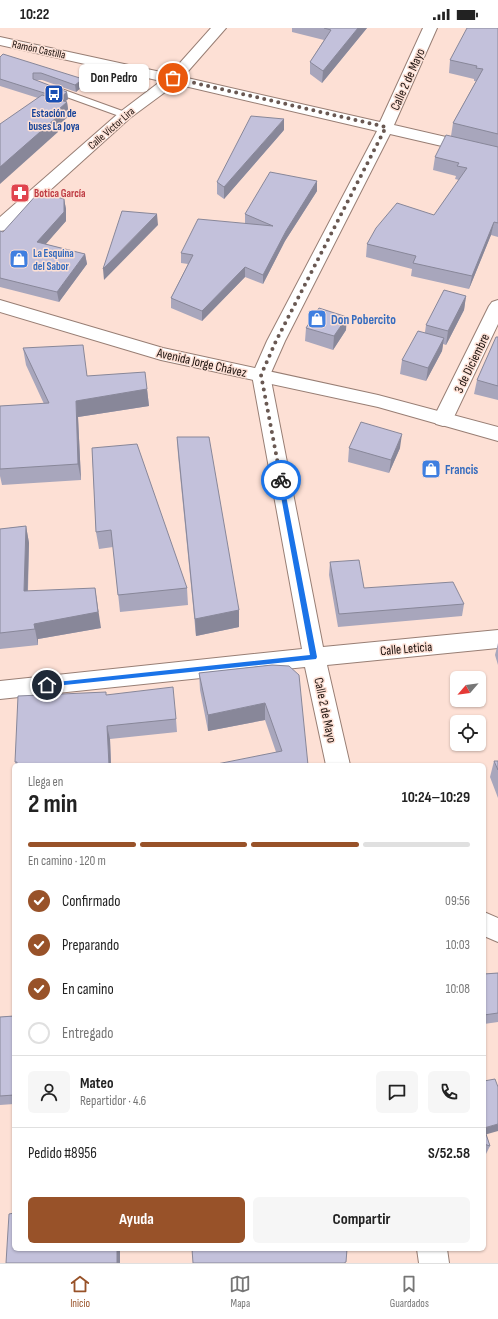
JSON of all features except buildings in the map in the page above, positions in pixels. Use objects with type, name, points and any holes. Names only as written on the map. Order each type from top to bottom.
[{"type":"street","name":"Calle Víctor Lira","points":[[0,226],[125,115],[173,78],[219,28]]},
{"type":"street","name":"Calle 2 de Mayo","points":[[338,763],[314,657],[261,375],[276,341],[386,127],[430,28]]},
{"type":"street","name":"Ramón Castilla","points":[[0,41],[173,78],[498,154]]},
{"type":"street","name":"Avenida Jorge Chávez","points":[[0,306],[161,354],[378,401],[498,434]]},
{"type":"street","name":"3 de Diciembre","points":[[443,419],[498,306]]},
{"type":"street","name":"Calle Leticia","points":[[0,690],[498,639]]},
{"type":"street","points":[[486,925],[498,930]]},
{"type":"street","points":[[432,1251],[434,1263]]},
{"type":"lane","points":[[45,86],[125,115]]},
{"type":"way so far","points":[[173,78],[386,127],[276,341],[261,375],[281,480]]},
{"type":"place","name":"Don Pedro","points":[[173,78]]},
{"type":"place","name":"Estación de buses La Joya","points":[[54,94]]},
{"type":"place","name":"Botica García","points":[[20,193]]},
{"type":"place","name":"La Esquina del Sabor","points":[[19,259]]},
{"type":"place","name":"Don Pobercito","points":[[317,319]]},
{"type":"place","name":"Francis","points":[[431,469]]},
{"type":"route","points":[[47,685],[314,657],[281,480]]}]
